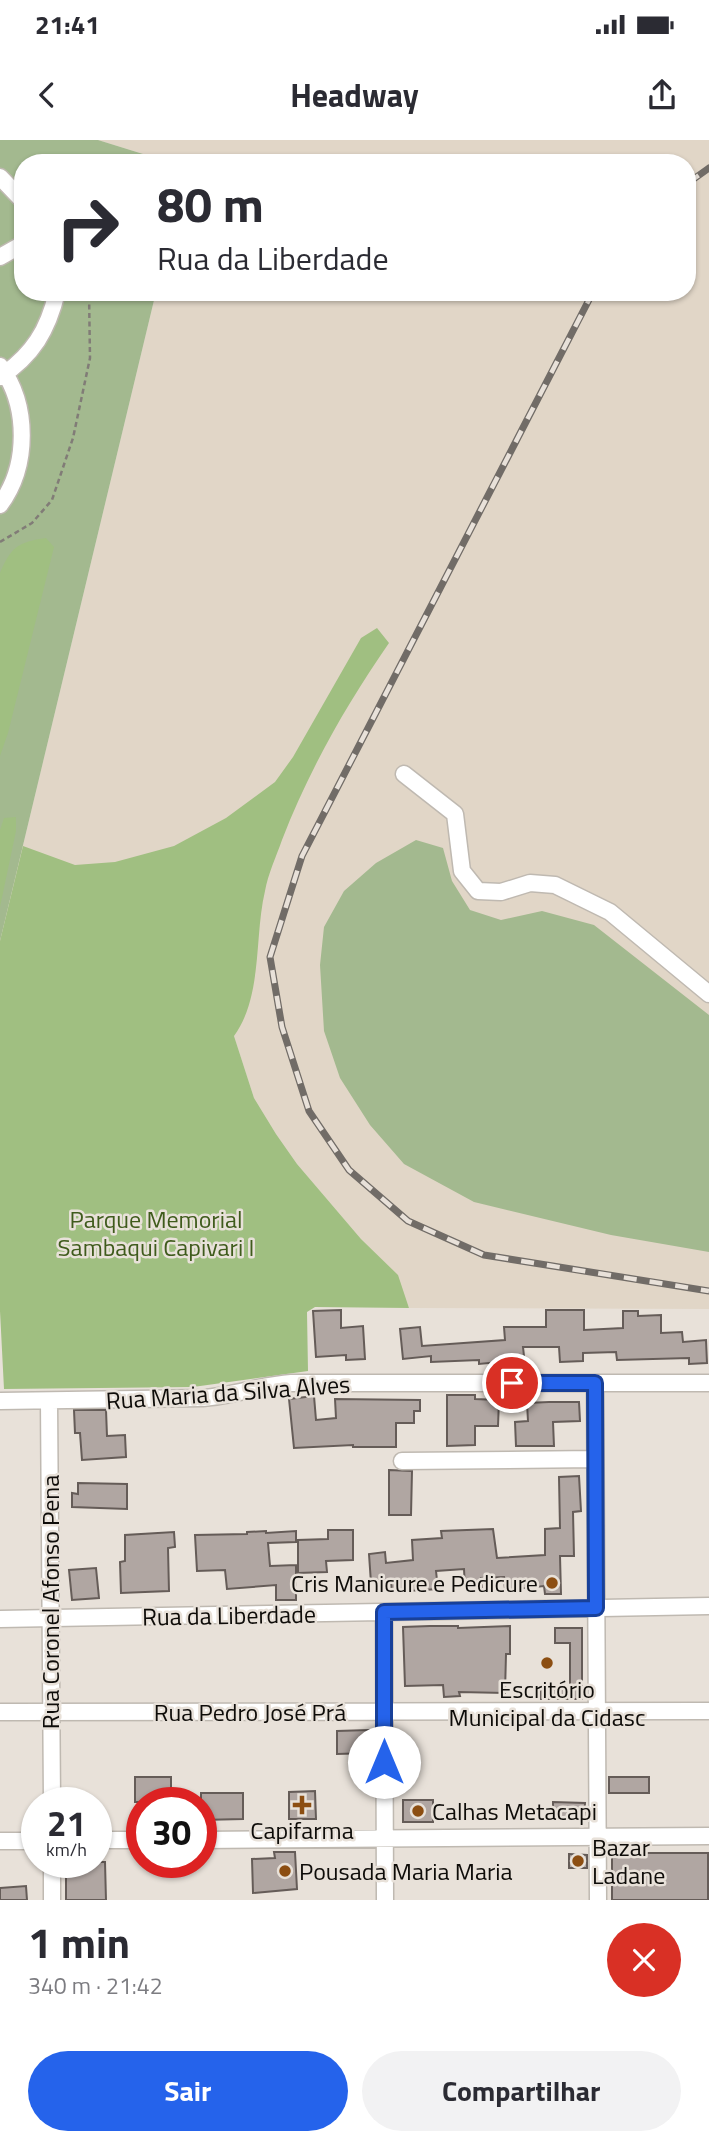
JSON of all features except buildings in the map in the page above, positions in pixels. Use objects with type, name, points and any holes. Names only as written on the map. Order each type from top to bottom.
[{"type":"street","points":[[0,177],[14,192]]},
{"type":"street","points":[[0,505],[7,496],[17,468],[22,420],[17,395],[2,372],[34,348],[51,318],[55,301]]},
{"type":"street","points":[[404,774],[455,814],[462,871],[478,891],[501,892],[530,883],[555,885],[610,912],[709,994]]},
{"type":"street","name":"Rua Maria da Silva Alves","points":[[0,1401],[218,1397],[258,1387],[291,1383],[709,1383]]},
{"type":"street","points":[[595,1383],[598,1900]]},
{"type":"street","name":"Rua Coronel Afonso Pena","points":[[49,1401],[52,1787]]},
{"type":"street","points":[[402,1461],[595,1459]]},
{"type":"street","name":"Rua da Liberdade","points":[[0,1619],[709,1606]]},
{"type":"street","points":[[384,1612],[385,1900]]},
{"type":"street","name":"Rua Pedro José Prá","points":[[0,1712],[709,1711]]},
{"type":"street","points":[[217,1840],[709,1836]]},
{"type":"street","points":[[0,1841],[21,1841]]},
{"type":"street","points":[[52,1878],[52,1900]]},
{"type":"path","points":[[0,542],[32,523],[52,500],[73,438],[90,358],[89,301]]},
{"type":"shaded area","points":[[98,140],[709,140],[709,1309],[409,1308],[397,1275],[361,1239],[297,1164],[276,1134],[254,1098],[234,1036],[0,1076],[0,941],[154,301],[696,301],[696,154],[143,154]]},
{"type":"green space","points":[[0,140],[98,140],[143,154],[14,154],[14,301],[154,301],[0,941]]},
{"type":"green space","points":[[46,538],[54,547],[0,756],[0,573],[17,547]]},
{"type":"green space","name":"Parque Memorial Sambaqui Capivari I","points":[[377,628],[389,643],[343,714],[316,763],[270,872],[262,909],[254,985],[250,1003],[234,1036],[254,1098],[276,1134],[297,1164],[361,1239],[398,1275],[409,1308],[315,1307],[307,1312],[308,1371],[193,1387],[4,1389],[0,1311],[0,941],[23,846],[75,865],[115,862],[174,846],[226,818],[275,782],[293,757],[361,638]]},
{"type":"green space","points":[[16,817],[16,831],[0,907],[0,830],[4,818]]},
{"type":"green space","points":[[416,840],[443,848],[452,881],[470,910],[501,920],[542,911],[594,925],[709,1015],[709,1252],[611,1235],[474,1202],[404,1164],[370,1125],[340,1078],[324,1031],[320,965],[324,927],[344,891],[376,863]]},
{"type":"railway","points":[[696,177],[709,168]]},
{"type":"railway","points":[[588,301],[302,856],[270,957],[282,1027],[309,1111],[349,1170],[408,1221],[484,1255],[709,1291]]},
{"type":"place","name":"Cris Manicure e Pedicure","points":[[552,1583]]},
{"type":"place","name":"Escritório Municipal da Cidasc","points":[[547,1663]]},
{"type":"place","name":"Capifarma","points":[[302,1805]]},
{"type":"place","name":"Calhas Metacapi","points":[[418,1811]]},
{"type":"place","name":"Bazar Ladane","points":[[578,1861]]},
{"type":"place","name":"Pousada Maria Maria","points":[[285,1871]]},
{"type":"route","points":[[384,1762],[384,1612],[596,1608],[595,1383],[512,1383]]}]
